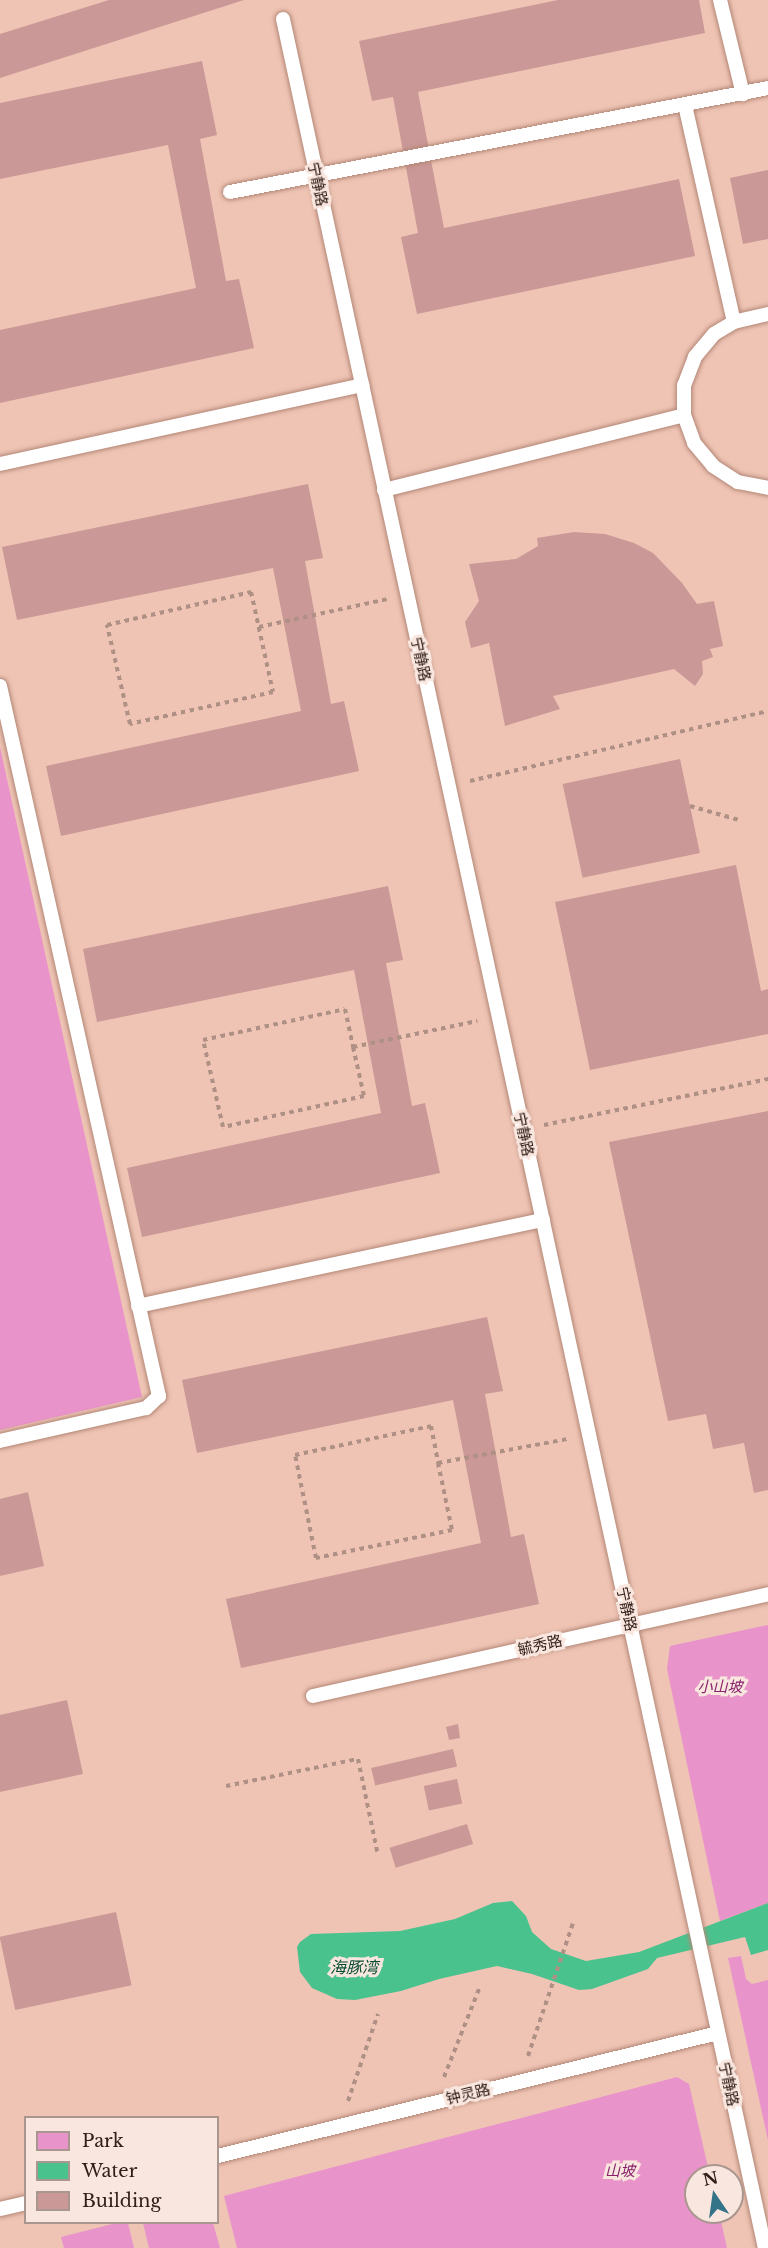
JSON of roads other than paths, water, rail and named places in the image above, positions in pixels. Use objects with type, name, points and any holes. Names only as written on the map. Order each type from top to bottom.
[{"type":"lane","points":[[720,0],[743,94]]},
{"type":"lane","name":"宁静路","points":[[283,20],[765,2248]]},
{"type":"lane","points":[[230,192],[768,88]]},
{"type":"lane","points":[[685,105],[734,322]]},
{"type":"lane","points":[[768,314],[734,322],[714,334],[695,357],[684,385],[684,415],[694,443],[713,466],[738,482],[768,488]]},
{"type":"lane","points":[[0,464],[362,385]]},
{"type":"lane","points":[[384,490],[684,415]]},
{"type":"lane","points":[[0,686],[159,1396],[146,1408],[0,1441]]},
{"type":"lane","points":[[138,1306],[543,1220]]},
{"type":"lane","name":"毓秀路","points":[[313,1696],[768,1594]]},
{"type":"lane","name":"钟灵路","points":[[219,2156],[718,2033]]},
{"type":"lane","points":[[0,2209],[24,2203]]},
{"type":"water","name":"海豚湾","points":[[512,1901],[526,1916],[532,1932],[551,1949],[586,1961],[639,1952],[768,1903],[768,1950],[751,1955],[745,1937],[657,1958],[648,1969],[592,1989],[579,1990],[532,1974],[497,1966],[439,1979],[401,1991],[355,2000],[337,1999],[312,1988],[300,1972],[297,1947],[311,1934],[400,1931],[455,1919],[493,1903]]},
{"type":"park label","name":"小山坡","points":[[720,1687]]},
{"type":"park label","name":"山坡","points":[[620,2171]]}]
